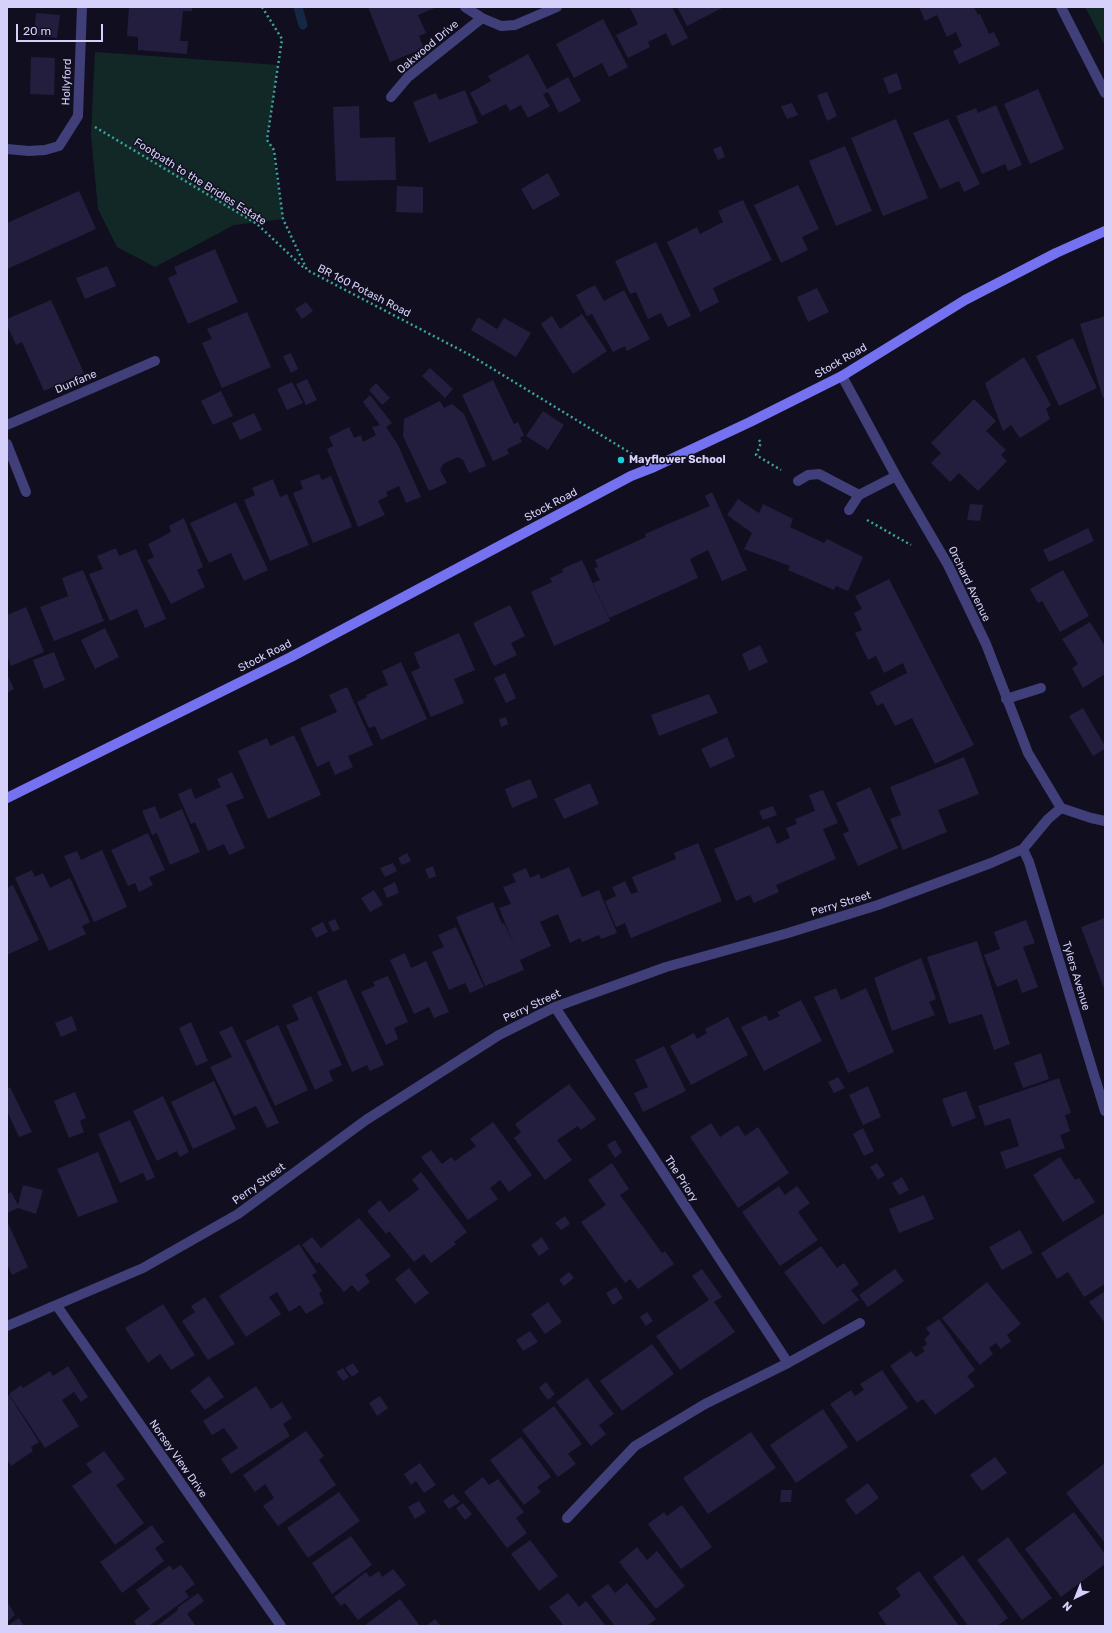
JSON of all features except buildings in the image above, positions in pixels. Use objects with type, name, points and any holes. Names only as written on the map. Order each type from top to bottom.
[{"type":"main road","name":"Stock Road","points":[[7,798],[291,657],[631,476],[654,467],[750,422],[842,376],[965,300],[1056,253],[1105,231]]},
{"type":"street","name":"Hollyford","points":[[7,149],[29,151],[45,150],[59,146],[78,116],[82,7]]},
{"type":"street","name":"Oakwood Drive","points":[[465,7],[482,18],[501,26],[516,25],[557,7]]},
{"type":"street","points":[[1061,7],[1105,93]]},
{"type":"street","name":"Oakwood Drive","points":[[391,97],[408,77],[482,18]]},
{"type":"street","name":"Dunfane","points":[[7,425],[155,361]]},
{"type":"street","name":"Orchard Avenue","points":[[842,376],[896,476],[948,565],[986,644],[1028,753],[1061,808]]},
{"type":"street","points":[[7,444],[26,492]]},
{"type":"street","points":[[798,481],[808,475],[819,474],[859,495]]},
{"type":"street","points":[[849,510],[859,495],[896,476]]},
{"type":"street","points":[[1006,699],[1040,688]]},
{"type":"street","points":[[1061,808],[1105,821]]},
{"type":"street","name":"Perry Street","points":[[7,1326],[57,1306],[143,1268],[238,1214],[366,1120],[499,1035],[555,1007],[666,967],[788,933],[878,904],[991,863],[1023,849],[1048,819],[1061,808]]},
{"type":"street","name":"Tylers Avenue","points":[[1023,849],[1029,862],[1105,1111]]},
{"type":"street","name":"The Priory","points":[[555,1007],[788,1363]]},
{"type":"street","name":"Norsey View Drive","points":[[57,1306],[281,1626]]},
{"type":"street","points":[[567,1518],[635,1446],[705,1404],[788,1363],[860,1324]]},
{"type":"path","name":"BR 160 Potash Road","points":[[262,7],[282,39],[267,140],[274,150],[283,219],[307,270],[470,355],[654,467]]},
{"type":"path","name":"Footpath to the Bridles Estate","points":[[78,116],[257,224],[307,270]]},
{"type":"green space","points":[[1085,7],[1105,7],[1105,46],[1093,22]]},
{"type":"green space","points":[[95,52],[278,65],[267,140],[272,147],[283,219],[234,225],[155,267],[117,247],[98,209],[91,135]]},
{"type":"waterway","points":[[298,7],[303,25]]},
{"type":"place","name":"Mayflower School","points":[[621,460]]}]
